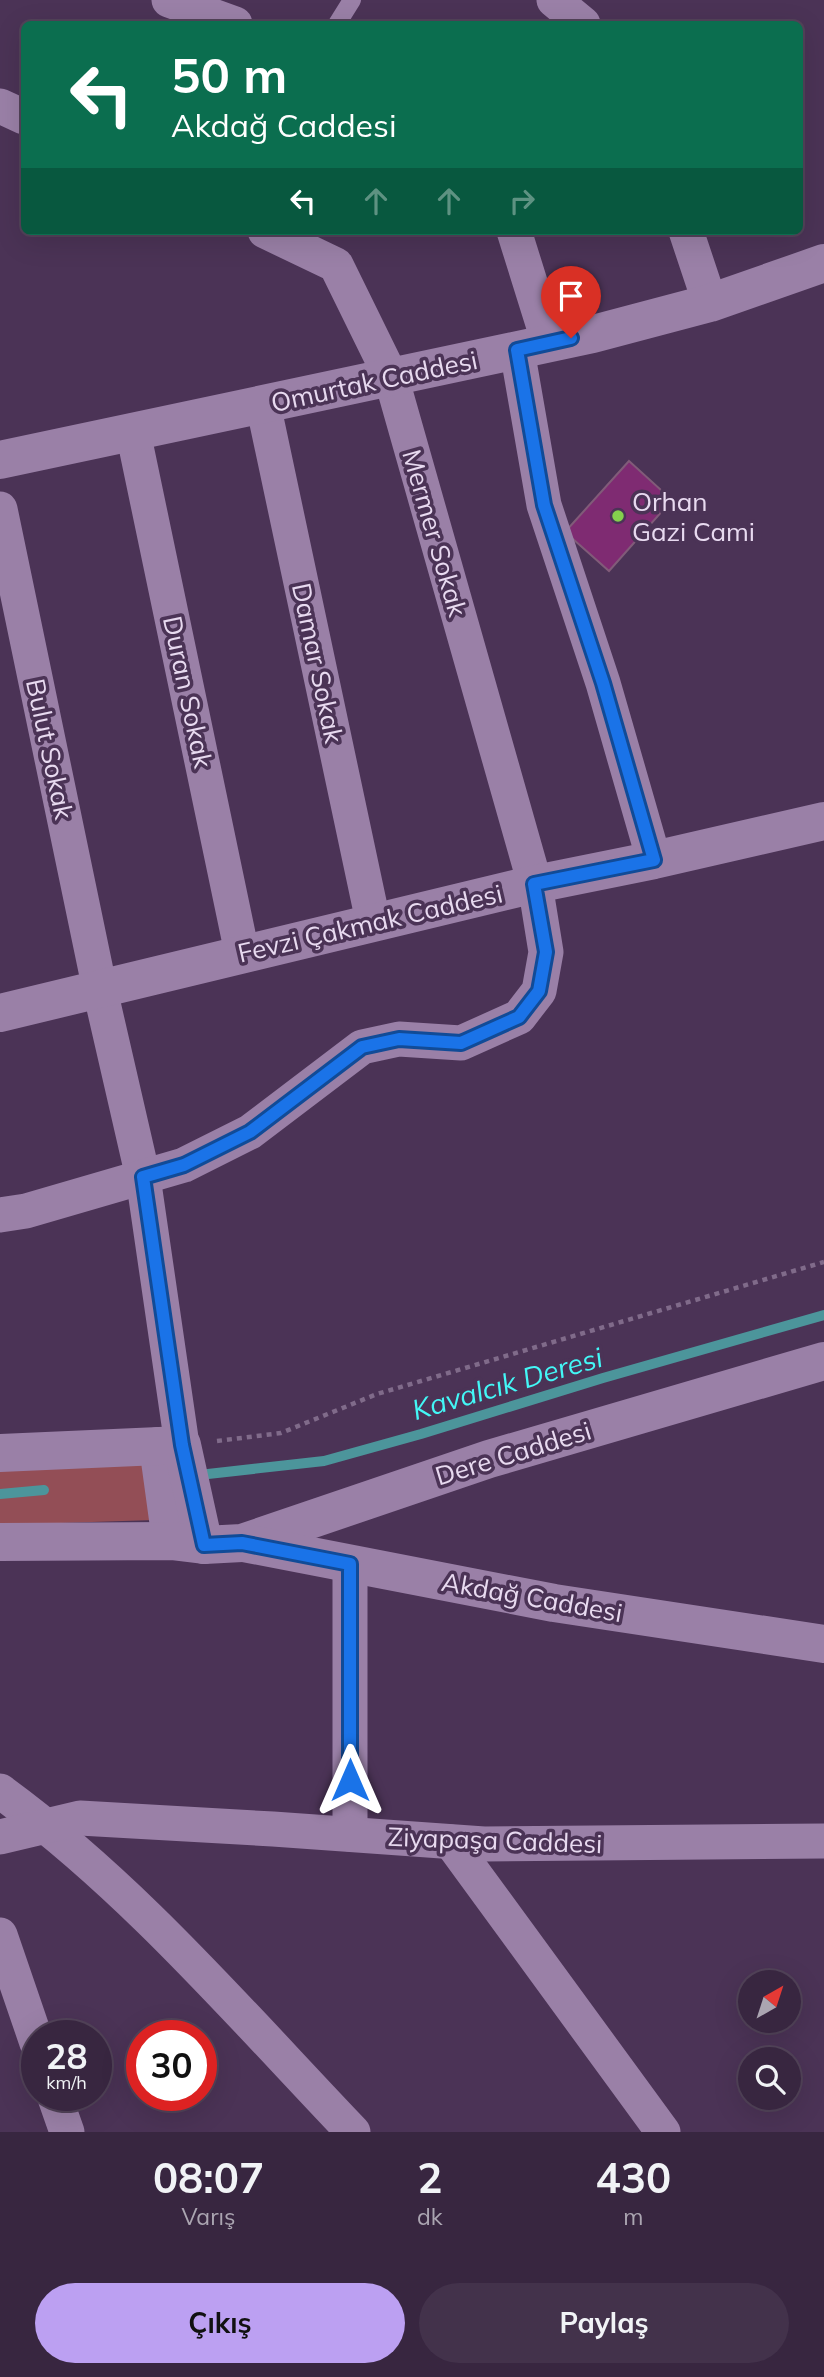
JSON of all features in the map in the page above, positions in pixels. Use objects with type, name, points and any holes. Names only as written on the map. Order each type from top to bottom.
[{"type":"street","points":[[169,0],[227,21]]},
{"type":"street","points":[[554,0],[579,21]]},
{"type":"street","points":[[0,106],[21,116]]},
{"type":"street","name":"Mermer Sokak","points":[[0,1215],[26,1211],[184,1165],[250,1132],[362,1047],[399,1039],[461,1043],[519,1017],[539,991],[546,952],[534,884],[391,377],[336,265],[273,235]]},
{"type":"street","points":[[515,235],[533,347],[544,505],[603,683],[654,860]]},
{"type":"street","points":[[687,235],[710,303]]},
{"type":"street","name":"Omurtak Caddesi","points":[[0,460],[533,347],[710,303],[824,263]]},
{"type":"street","name":"Damar Sokak","points":[[263,404],[373,921]]},
{"type":"street","name":"Duran Sokak","points":[[133,432],[242,953]]},
{"type":"street","name":"Bulut Sokak","points":[[0,509],[100,990],[143,1177],[170,1446]]},
{"type":"street","name":"Fevzi Çakmak Caddesi","points":[[0,1013],[373,921],[824,821]]},
{"type":"street","name":"Dere Caddesi","points":[[0,1542],[242,1543],[489,1459],[824,1361]]},
{"type":"street","points":[[0,1453],[170,1446],[187,1543]]},
{"type":"street","name":"Akdağ Caddesi","points":[[242,1543],[554,1603],[824,1644]]},
{"type":"street","points":[[350,1564],[350,1835]]},
{"type":"street","points":[[0,1791],[48,1826],[135,1905],[353,2132]]},
{"type":"street","name":"Ziyapaşa Caddesi","points":[[0,1837],[80,1818],[451,1842],[524,1844],[824,1841]]},
{"type":"street","points":[[451,1842],[663,2132]]},
{"type":"street","points":[[0,1935],[29,2020]]},
{"type":"street","points":[[60,2111],[67,2132]]},
{"type":"lane","points":[[339,21],[352,0]]},
{"type":"path","points":[[170,1446],[281,1433],[377,1394],[824,1262]]},
{"type":"shaded area","points":[[152,1464],[154,1520],[0,1525],[0,1469]]},
{"type":"building","name":"Orhan Gazi Cami","points":[[629,461],[672,500],[609,571],[565,532]]},
{"type":"waterway","name":"Kavalcık Deresi","points":[[199,1475],[324,1461],[824,1315]]},
{"type":"waterway","name":"Kavalcık Deresi","points":[[0,1494],[44,1490]]},
{"type":"place","name":"Orhan Gazi Cami","points":[[618,516]]},
{"type":"route","points":[[350,1780],[350,1564],[242,1543],[204,1545],[182,1445],[143,1177],[184,1165],[250,1132],[362,1047],[399,1039],[461,1043],[519,1017],[539,991],[546,952],[534,884],[654,860],[603,683],[544,505],[517,350],[571,338]]}]
